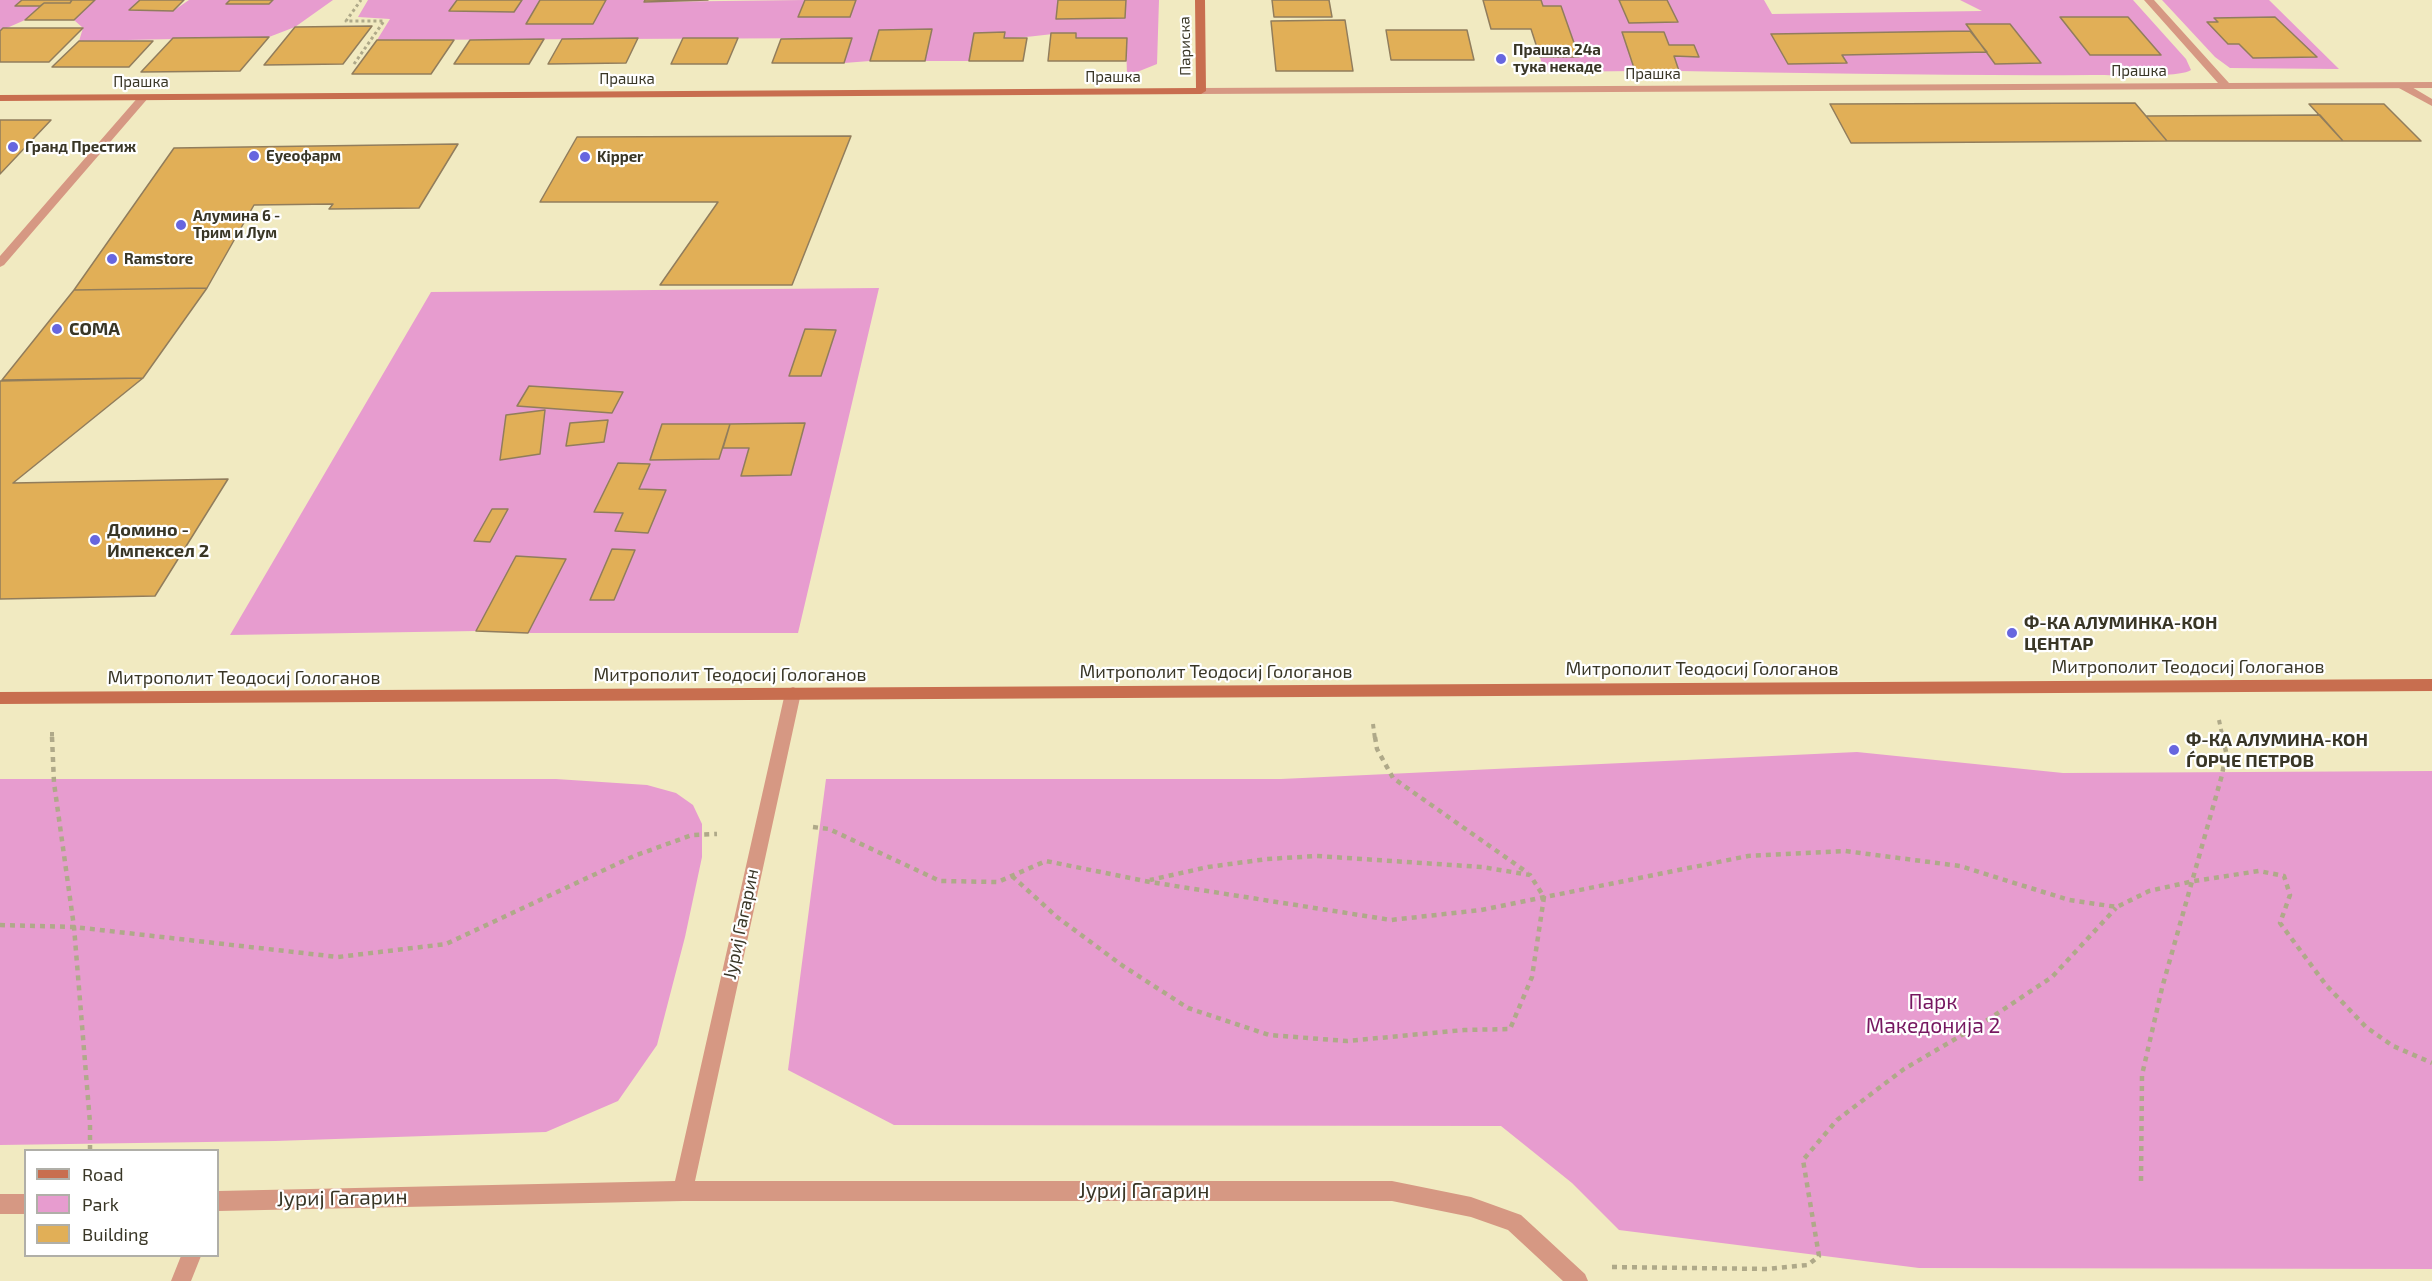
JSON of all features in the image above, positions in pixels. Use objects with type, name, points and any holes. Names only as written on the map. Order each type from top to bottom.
[{"type":"street","name":"Париска","points":[[1200,0],[1201,91]]},
{"type":"street","points":[[2149,0],[2226,86]]},
{"type":"street","points":[[2401,85],[2432,103]]},
{"type":"street","name":"Прашка","points":[[0,98],[2432,85]]},
{"type":"street","points":[[0,263],[144,97]]},
{"type":"street","name":"Митрополит Теодосиј Гологанов","points":[[0,698],[2432,685]]},
{"type":"street","name":"Јуриј Гагарин","points":[[683,1191],[793,693]]},
{"type":"street","name":"Јуриј Гагарин","points":[[219,1201],[683,1191],[1392,1191],[1472,1207],[1514,1222],[1571,1274]]},
{"type":"street","points":[[0,1204],[24,1204]]},
{"type":"street","points":[[181,1281],[191,1257]]},
{"type":"path","points":[[331,96],[384,21],[346,21],[361,0]]},
{"type":"path","points":[[2140,1181],[2142,1075],[2162,988],[2223,775],[2226,752],[2216,710],[2205,686]]},
{"type":"path","points":[[1012,876],[1058,917],[1122,966],[1188,1008],[1269,1035],[1347,1041],[1464,1030],[1510,1029],[1532,977],[1544,897],[1530,875],[1393,778],[1377,749],[1367,691]]},
{"type":"path","points":[[50,698],[54,783],[74,927],[90,1122],[90,1149]]},
{"type":"path","points":[[813,827],[829,829],[940,881],[998,882],[1046,861],[1146,881],[1391,920],[1481,910],[1748,856],[1845,850],[1960,866],[2069,900],[2117,908]]},
{"type":"path","points":[[0,925],[74,927],[338,957],[446,944],[634,856],[692,834],[717,834]]},
{"type":"path","points":[[1146,881],[1208,867],[1317,855],[1482,867],[1530,875]]},
{"type":"path","points":[[1571,1274],[1767,1269],[1808,1265],[1819,1256],[1803,1160],[1837,1120],[1904,1069],[1986,1021],[2052,977],[2117,908],[2149,891],[2259,871],[2284,876],[2290,895],[2280,923],[2304,958],[2382,1041],[2432,1063]]},
{"type":"green space","points":[[0,0],[22,0],[16,6],[40,6],[25,20],[0,31]]},
{"type":"green space","points":[[95,0],[140,0],[130,10],[173,11],[189,0],[230,0],[227,4],[269,4],[273,0],[333,0],[295,27],[269,37],[79,41],[83,28],[74,20]]},
{"type":"green space","points":[[368,0],[457,0],[449,11],[514,12],[522,0],[540,0],[526,24],[593,24],[606,0],[645,0],[645,2],[805,0],[799,17],[850,17],[856,0],[1058,0],[1056,19],[1125,18],[1126,0],[1159,0],[1157,64],[1127,76],[1126,38],[1076,38],[1076,33],[1004,38],[1004,32],[975,33],[969,61],[925,61],[932,29],[879,30],[870,61],[844,63],[851,38],[377,40],[390,19],[358,17]]},
{"type":"green space","points":[[1541,0],[1619,0],[1629,23],[1677,22],[1667,0],[1764,0],[1772,14],[1982,11],[1960,0],[2133,0],[2186,59],[2191,70],[2185,73],[2144,76],[1679,71],[1674,56],[1698,57],[1694,45],[1669,45],[1664,32],[1622,32],[1635,71],[1544,72],[1540,57],[1578,56],[1561,6],[1543,6]],"holes":[[[1966,24],[2010,24],[2041,63],[1987,52],[1842,55],[1847,63],[1772,34],[1970,31]]]},
{"type":"green space","points":[[2162,0],[2269,0],[2339,69],[2230,68],[2215,57]]},
{"type":"green space","points":[[879,288],[798,633],[476,631],[230,635],[431,292]]},
{"type":"green space","name":"Парк Македонија 2","points":[[1857,752],[2063,773],[2432,771],[2432,1269],[1919,1268],[1619,1230],[1572,1183],[1501,1126],[894,1125],[788,1070],[826,779],[1281,779]]},
{"type":"green space","points":[[0,779],[556,779],[647,785],[676,793],[693,805],[702,824],[702,857],[685,937],[657,1045],[618,1101],[546,1132],[275,1141],[0,1145]]},
{"type":"building","points":[[22,0],[72,0],[70,3],[15,6]]},
{"type":"building","points":[[72,0],[95,0],[74,20],[25,20],[44,3],[70,3]]},
{"type":"building","points":[[140,0],[184,0],[173,11],[129,10]]},
{"type":"building","points":[[230,0],[273,0],[269,4],[226,4]]},
{"type":"building","points":[[457,0],[522,0],[514,12],[449,11]]},
{"type":"building","points":[[540,0],[606,0],[593,24],[526,24]]},
{"type":"building","points":[[645,0],[708,0],[644,2]]},
{"type":"building","points":[[805,0],[856,0],[850,17],[798,17]]},
{"type":"building","points":[[1058,0],[1126,0],[1125,18],[1056,19]]},
{"type":"building","points":[[1272,0],[1329,0],[1332,17],[1274,17]]},
{"type":"building","points":[[1483,0],[1541,0],[1543,6],[1561,6],[1579,57],[1540,57],[1531,29],[1491,29]]},
{"type":"building","points":[[1619,0],[1667,0],[1678,22],[1629,23]]},
{"type":"building","points":[[2060,17],[2128,17],[2161,55],[2090,55]]},
{"type":"building","points":[[2275,17],[2317,57],[2253,58],[2239,44],[2228,44],[2207,22],[2218,22],[2214,18]]},
{"type":"building","points":[[1345,20],[1353,71],[1276,71],[1271,21]]},
{"type":"building","points":[[1966,24],[2010,24],[2041,63],[1995,64]]},
{"type":"building","points":[[372,26],[343,64],[264,65],[295,27]]},
{"type":"building","points":[[3,28],[83,28],[49,62],[0,62],[0,31]]},
{"type":"building","points":[[932,29],[925,61],[870,61],[879,30]]},
{"type":"building","points":[[1386,30],[1467,30],[1474,60],[1391,60]]},
{"type":"building","points":[[1970,31],[1987,52],[1842,55],[1847,63],[1788,64],[1771,34]]},
{"type":"building","points":[[1005,32],[1004,38],[1027,38],[1023,61],[969,61],[974,33]]},
{"type":"building","points":[[1622,32],[1664,32],[1669,45],[1694,45],[1699,57],[1674,56],[1679,71],[1635,71]]},
{"type":"building","points":[[1051,33],[1076,33],[1076,38],[1127,38],[1126,61],[1048,61]]},
{"type":"building","points":[[269,37],[240,71],[141,72],[173,38]]},
{"type":"building","points":[[638,38],[626,63],[548,64],[562,39]]},
{"type":"building","points":[[683,38],[738,38],[727,64],[671,64]]},
{"type":"building","points":[[852,38],[844,63],[772,63],[781,39]]},
{"type":"building","points":[[544,39],[529,64],[454,64],[470,40]]},
{"type":"building","points":[[377,40],[454,40],[431,74],[352,74]]},
{"type":"building","points":[[79,41],[153,41],[129,67],[52,67]]},
{"type":"building","points":[[2135,103],[2167,141],[1851,143],[1830,104]]},
{"type":"building","points":[[2309,104],[2384,104],[2421,141],[2343,141]]},
{"type":"building","points":[[2320,115],[2343,141],[2167,141],[2146,116]]},
{"type":"building","name":"Гранд Престиж","points":[[0,120],[51,120],[0,174]]},
{"type":"building","points":[[851,136],[792,285],[660,285],[718,202],[540,202],[577,137]]},
{"type":"building","name":"Алумина 6 - Трим и Лум","points":[[458,144],[419,208],[329,209],[333,204],[254,205],[207,288],[74,290],[174,148]]},
{"type":"building","points":[[207,288],[143,378],[2,380],[74,290]]},
{"type":"building","points":[[805,329],[836,330],[821,376],[789,376]]},
{"type":"building","name":"Домино - Импексел 2","points":[[143,378],[13,483],[228,479],[155,596],[0,599],[0,381]]},
{"type":"building","points":[[529,386],[623,392],[612,413],[517,406]]},
{"type":"building","points":[[545,410],[540,454],[500,460],[506,415]]},
{"type":"building","points":[[608,420],[604,442],[566,446],[570,423]]},
{"type":"building","points":[[805,423],[791,475],[741,476],[749,448],[723,448],[730,424]]},
{"type":"building","points":[[662,424],[730,424],[719,459],[650,460]]},
{"type":"building","points":[[618,463],[650,464],[639,489],[666,490],[648,533],[615,531],[623,513],[594,512]]},
{"type":"building","points":[[492,509],[508,509],[490,542],[474,541]]},
{"type":"building","points":[[612,549],[635,550],[614,600],[590,600]]},
{"type":"building","points":[[516,556],[566,559],[528,633],[476,631]]},
{"type":"place","name":"Прашка 24а тука некаде","points":[[1501,59]]},
{"type":"place","name":"Гранд Престиж","points":[[13,147]]},
{"type":"place","name":"Еуеофарм","points":[[254,156]]},
{"type":"place","name":"Kipper","points":[[585,157]]},
{"type":"place","name":"Алумина 6 - Трим и Лум","points":[[181,225]]},
{"type":"place","name":"Ramstore","points":[[112,259]]},
{"type":"place","name":"СОМА","points":[[57,329]]},
{"type":"place","name":"Домино - Импексел 2","points":[[95,540]]},
{"type":"place","name":"Ф-КА АЛУМИНКА-КОН ЦЕНТАР","points":[[2012,633]]},
{"type":"place","name":"Ф-КА АЛУМИНА-КОН ЃОРЧЕ ПЕТРОВ","points":[[2174,750]]}]
